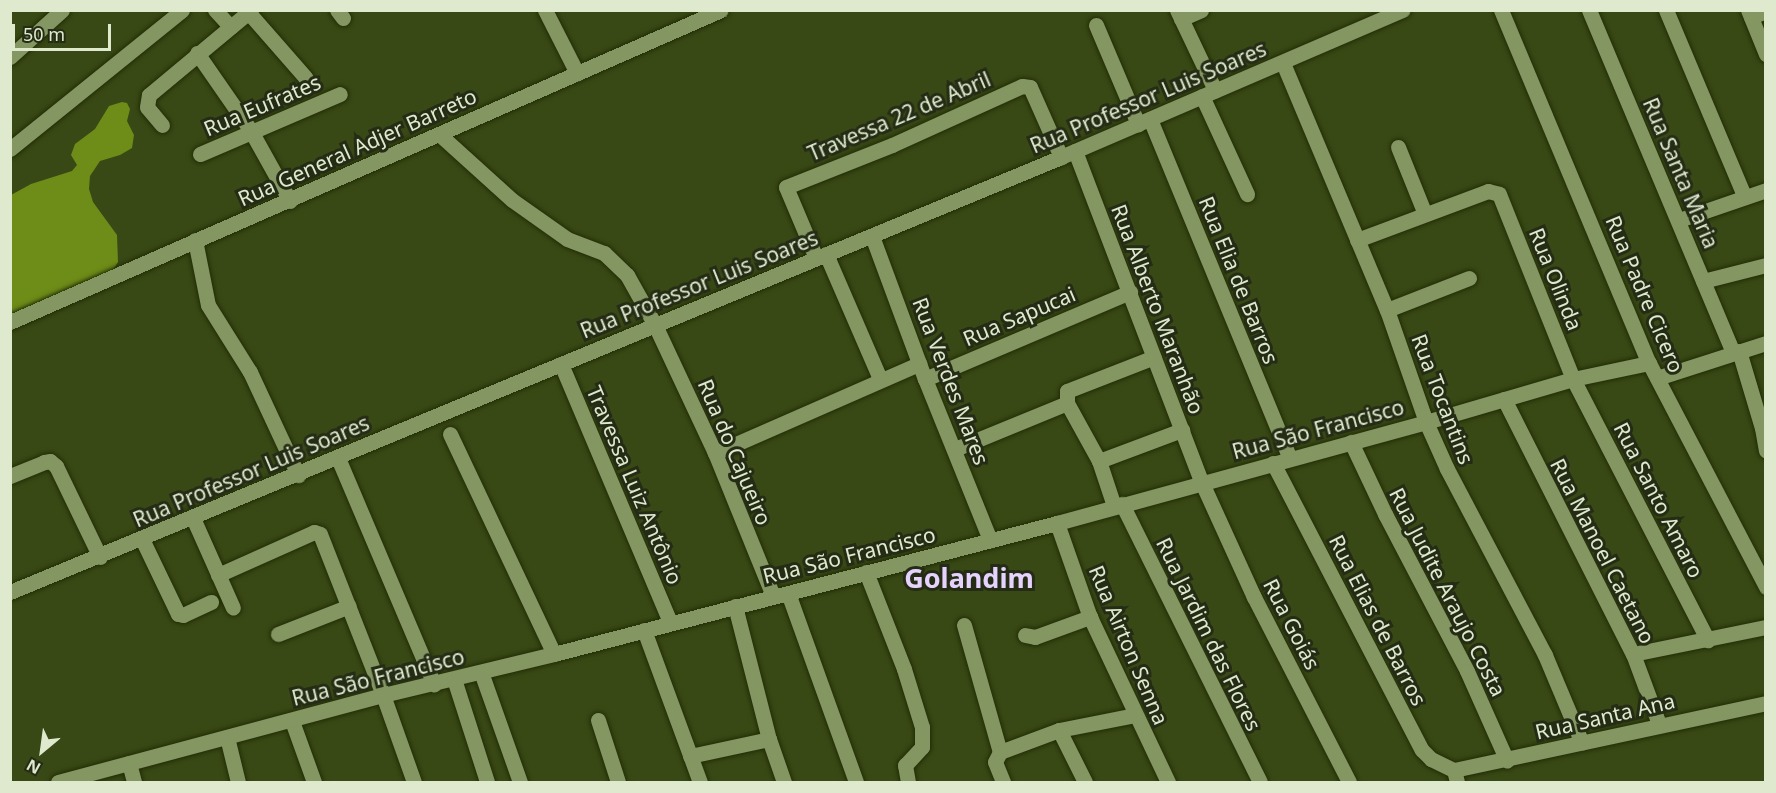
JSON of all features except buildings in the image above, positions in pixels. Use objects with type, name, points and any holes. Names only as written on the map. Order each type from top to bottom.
[{"type":"street","points":[[10,57],[62,10]]},
{"type":"street","points":[[10,149],[182,10]]},
{"type":"street","points":[[214,10],[231,27]]},
{"type":"street","points":[[545,10],[577,74]]},
{"type":"street","name":"Rua General Adjer Barreto","points":[[10,322],[721,10]]},
{"type":"street","points":[[1201,10],[1179,15],[1247,194]]},
{"type":"street","name":"Rua Professor Luis Soares","points":[[10,592],[100,557],[872,236],[1403,10]]},
{"type":"street","name":"Rua Santa Maria","points":[[1589,10],[1703,281],[1736,352],[1762,428],[1766,452]]},
{"type":"street","points":[[1666,10],[1744,196]]},
{"type":"street","name":"Rua Padre Cicero","points":[[1501,11],[1649,363],[1766,587]]},
{"type":"street","points":[[162,125],[147,107],[149,95],[197,53],[250,12],[306,78]]},
{"type":"street","points":[[1755,13],[1766,54]]},
{"type":"street","name":"Rua Elia de Barros","points":[[1096,25],[1144,121],[1290,458]]},
{"type":"street","points":[[197,53],[251,131],[290,201]]},
{"type":"street","name":"Rua Tocantins","points":[[1283,63],[1386,310],[1426,422],[1447,469],[1545,655],[1582,743]]},
{"type":"street","name":"Travessa 22 de Abril","points":[[821,256],[786,187],[892,145],[1023,86],[1030,87],[1068,154]]},
{"type":"street","name":"Rua Eufrates","points":[[200,154],[340,94]]},
{"type":"street","name":"Rua do Cajueiro","points":[[439,134],[512,200],[567,239],[604,253],[627,275],[656,325],[780,594],[856,783]]},
{"type":"street","points":[[1357,240],[1425,214],[1398,147]]},
{"type":"street","name":"Rua Alberto Maranhão","points":[[1068,154],[1130,292],[1202,483]]},
{"type":"street","name":"Rua Olinda","points":[[1425,214],[1490,190],[1500,196],[1573,379]]},
{"type":"street","points":[[1679,220],[1766,190]]},
{"type":"street","name":"Rua Verdes Mares","points":[[872,236],[919,364],[990,540]]},
{"type":"street","points":[[195,240],[208,305],[250,372],[298,475]]},
{"type":"street","points":[[821,256],[880,379]]},
{"type":"street","points":[[1703,281],[1766,266]]},
{"type":"street","points":[[1386,310],[1469,278]]},
{"type":"street","name":"Rua Sapucai","points":[[925,379],[1130,292]]},
{"type":"street","points":[[1657,378],[1766,343]]},
{"type":"street","points":[[955,449],[1067,403],[1066,391],[1076,386],[1154,357]]},
{"type":"street","name":"Rua São Francisco","points":[[58,783],[383,695],[555,654],[670,622],[990,540],[1426,422],[1573,379],[1649,363]]},
{"type":"street","name":"Travessa Luiz Antônio","points":[[561,364],[670,622]]},
{"type":"street","points":[[715,453],[880,379],[919,364]]},
{"type":"street","name":"Rua Santo Amaro","points":[[1573,379],[1708,640]]},
{"type":"street","name":"Rua Manoel Caetano","points":[[1504,399],[1633,654],[1659,724]]},
{"type":"street","name":"Rua Jardim das Flores","points":[[1067,403],[1260,783]]},
{"type":"street","points":[[1098,461],[1182,430]]},
{"type":"street","points":[[450,434],[495,534],[555,654]]},
{"type":"street","name":"Rua Judite Araujo Costa","points":[[1351,442],[1385,514],[1467,671],[1507,761]]},
{"type":"street","points":[[338,458],[434,684]]},
{"type":"street","points":[[10,476],[44,462],[50,461],[56,466],[100,557]]},
{"type":"street","name":"Rua Elias de Barros","points":[[1273,463],[1422,750],[1456,776]]},
{"type":"street","name":"Rua Goiás","points":[[1202,483],[1254,597],[1349,783]]},
{"type":"street","points":[[193,518],[233,608]]},
{"type":"street","name":"Rua Airton Senna","points":[[1057,522],[1090,618],[1168,783]]},
{"type":"street","points":[[218,575],[318,532],[349,606],[414,783]]},
{"type":"street","points":[[142,539],[178,614],[183,615],[210,602]]},
{"type":"street","points":[[866,572],[904,669],[922,727],[921,750],[905,765],[908,783]]},
{"type":"street","points":[[278,634],[349,606]]},
{"type":"street","points":[[735,606],[769,739],[784,783]]},
{"type":"street","points":[[1025,635],[1035,637],[1090,618]]},
{"type":"street","points":[[964,625],[1000,752],[995,762],[1003,783]]},
{"type":"street","points":[[1633,654],[1766,627]]},
{"type":"street","points":[[644,630],[700,783]]},
{"type":"street","points":[[481,672],[520,783]]},
{"type":"street","points":[[453,679],[487,783]]},
{"type":"street","name":"Rua Santa Ana","points":[[1456,776],[1507,761],[1659,724],[1766,703]]},
{"type":"street","points":[[1000,752],[1059,730],[1136,715]]},
{"type":"street","points":[[598,720],[618,783]]},
{"type":"street","points":[[292,721],[314,783]]},
{"type":"street","points":[[1059,730],[1086,783]]},
{"type":"street","points":[[227,737],[238,783]]},
{"type":"street","points":[[690,756],[769,739]]},
{"type":"street","points":[[129,763],[134,783]]},
{"type":"green space","points":[[122,102],[127,103],[130,109],[127,121],[134,135],[132,148],[120,155],[100,161],[90,176],[89,189],[93,202],[117,235],[118,262],[111,273],[11,321],[11,195],[31,184],[72,171],[77,165],[71,155],[75,144],[95,129],[109,106]]},
{"type":"district","name":"Golandim","points":[[969,578]]}]
